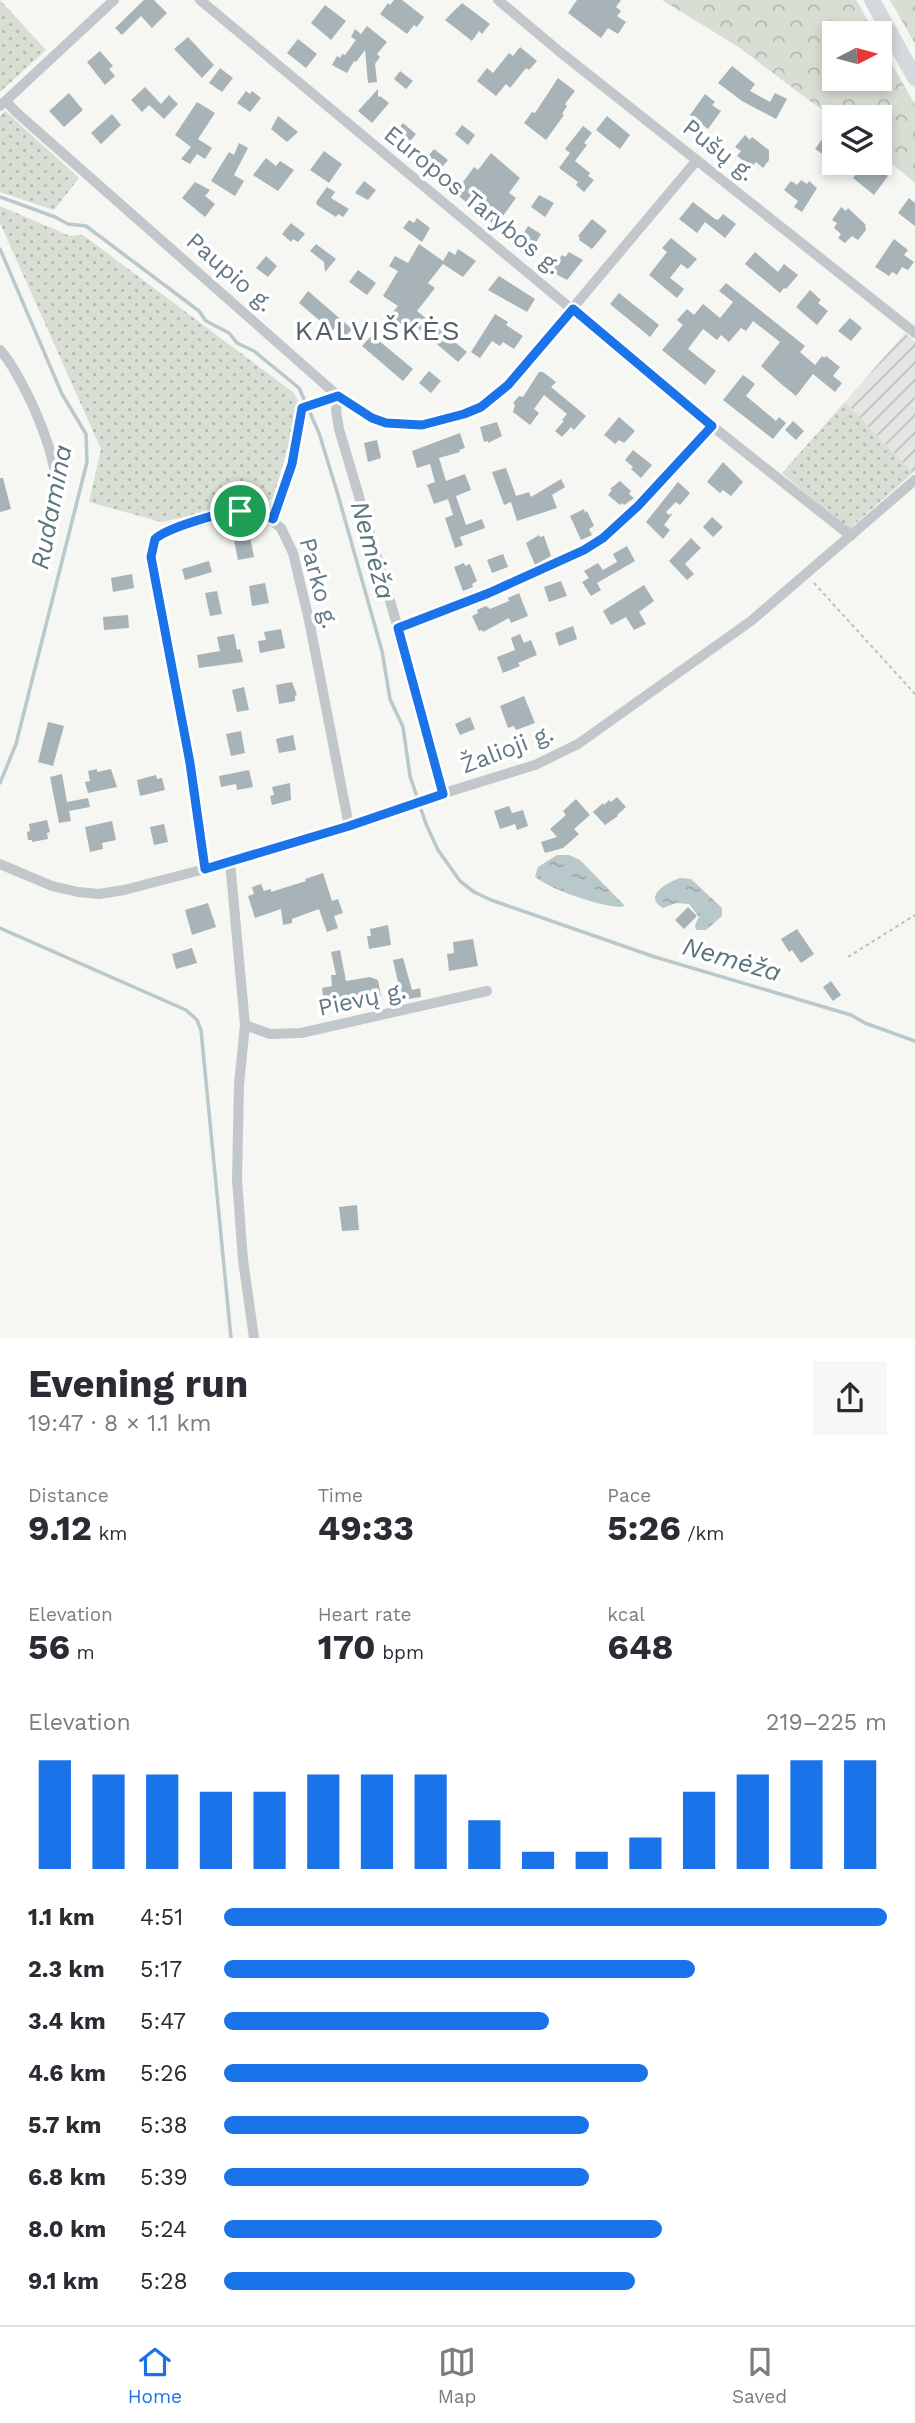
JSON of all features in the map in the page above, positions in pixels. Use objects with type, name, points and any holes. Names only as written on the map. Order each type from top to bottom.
[{"type":"main road","points":[[872,0],[915,78]]},
{"type":"street","points":[[3,103],[114,0]]},
{"type":"street","name":"Europos Tarybos g.","points":[[200,0],[712,426],[851,537]]},
{"type":"street","name":"Pušų g.","points":[[498,0],[559,52],[915,333]]},
{"type":"street","name":"Paupio g.","points":[[3,103],[338,396],[372,418],[386,423],[422,425],[464,414],[481,407],[501,391],[697,160]]},
{"type":"street","points":[[0,350],[9,359],[21,380],[51,451],[57,482],[55,503],[49,513]]},
{"type":"street","points":[[338,396],[336,411],[339,429],[398,628],[443,794]]},
{"type":"street","points":[[398,628],[489,593],[584,550],[603,538],[638,506],[712,426]]},
{"type":"street","name":"Žalioji g.","points":[[0,864],[52,886],[78,892],[99,894],[124,890],[230,862],[525,769],[578,744],[751,621],[915,480]]},
{"type":"street","name":"Parko g.","points":[[205,869],[190,763],[151,557],[152,545],[160,534],[170,530],[229,513],[256,512],[273,519],[288,538],[312,632],[349,826]]},
{"type":"street","points":[[230,862],[245,1025],[236,1140],[238,1201],[254,1338]]},
{"type":"street","name":"Pievų g.","points":[[245,1025],[270,1034],[301,1033],[487,991]]},
{"type":"path","points":[[273,519],[292,464],[302,408],[338,396]]},
{"type":"path","points":[[806,574],[915,694]]},
{"type":"path","points":[[848,957],[915,915]]},
{"type":"shaded area","points":[[905,333],[915,342],[913,473],[845,402]]},
{"type":"green space","points":[[0,0],[46,50],[0,92]]},
{"type":"green space","points":[[662,0],[856,0],[868,21],[822,21],[822,91],[892,91],[892,64],[915,105],[915,183],[892,164],[892,105],[822,105],[822,110],[740,48]]},
{"type":"green space","points":[[890,0],[915,0],[915,44]]},
{"type":"green space","points":[[5,111],[79,178],[54,210],[0,192],[0,116]]},
{"type":"green space","points":[[0,206],[70,236],[83,235],[294,393],[300,405],[273,499],[161,522],[89,502],[101,449],[0,223]]},
{"type":"green space","points":[[845,402],[913,473],[848,530],[782,473]]},
{"type":"water","points":[[557,855],[569,855],[580,860],[625,906],[606,905],[579,897],[551,886],[535,876],[538,867]]},
{"type":"water","points":[[680,878],[691,879],[722,908],[722,916],[706,930],[696,930],[699,917],[689,904],[676,903],[663,908],[655,899],[659,890]]},
{"type":"building","points":[[144,0],[154,0],[167,13],[152,28],[141,16],[122,35],[115,28]]},
{"type":"building","points":[[394,0],[402,0],[424,17],[417,27],[414,25],[407,34],[380,14],[388,3],[390,5]]},
{"type":"building","points":[[577,0],[621,0],[616,7],[621,11],[617,16],[626,22],[618,34],[608,28],[601,38],[568,13]]},
{"type":"building","points":[[462,3],[490,24],[482,34],[479,31],[472,41],[445,20]]},
{"type":"building","points":[[325,5],[346,21],[331,40],[311,23]]},
{"type":"building","points":[[367,26],[387,42],[377,54],[380,57],[375,64],[377,82],[368,83],[365,50],[347,73],[332,65],[337,56],[340,58],[342,54],[345,55],[356,40],[351,37],[355,29],[361,34]]},
{"type":"building","points":[[188,37],[214,65],[202,78],[174,49]]},
{"type":"building","points":[[298,39],[317,54],[306,68],[287,53]]},
{"type":"building","points":[[520,47],[537,61],[529,70],[526,68],[510,88],[506,84],[496,96],[477,81],[487,68],[493,73],[509,53],[513,56]]},
{"type":"building","points":[[100,51],[113,66],[109,69],[115,76],[105,85],[87,62]]},
{"type":"building","points":[[732,66],[755,84],[750,91],[770,102],[775,93],[787,99],[776,119],[742,101],[718,83]]},
{"type":"building","points":[[220,68],[233,78],[222,92],[209,83]]},
{"type":"building","points":[[400,71],[413,81],[406,89],[394,79]]},
{"type":"building","points":[[558,78],[575,91],[565,104],[567,106],[562,114],[564,115],[546,140],[524,123],[532,112],[535,113]]},
{"type":"building","points":[[145,87],[161,104],[169,95],[178,104],[164,119],[149,105],[142,112],[131,100]]},
{"type":"building","points":[[378,89],[378,97],[389,103],[372,123],[358,111]]},
{"type":"building","points":[[246,91],[250,94],[252,91],[261,98],[250,112],[237,103]]},
{"type":"building","points":[[69,93],[83,110],[64,127],[49,111]]},
{"type":"building","points":[[705,94],[715,102],[712,105],[721,111],[708,129],[690,115]]},
{"type":"building","points":[[197,102],[215,113],[198,139],[212,148],[205,159],[197,154],[190,164],[181,159],[191,147],[175,135]]},
{"type":"building","points":[[112,114],[121,125],[101,144],[91,133]]},
{"type":"building","points":[[278,116],[298,132],[287,142],[271,129]]},
{"type":"building","points":[[607,116],[630,135],[620,149],[596,130]]},
{"type":"building","points":[[403,123],[416,134],[406,146],[394,134]]},
{"type":"building","points":[[462,125],[475,135],[468,145],[455,134]]},
{"type":"building","points":[[583,126],[592,133],[575,161],[590,173],[588,176],[594,180],[584,192],[576,185],[578,182],[559,168],[570,153],[565,149]]},
{"type":"building","points":[[745,135],[769,150],[769,160],[763,168],[756,162],[749,170],[743,165],[745,162],[737,156],[741,151],[735,147]]},
{"type":"building","points":[[822,139],[822,154],[815,149]]},
{"type":"building","points":[[239,143],[248,148],[234,175],[244,181],[235,196],[211,181],[229,152],[234,155]]},
{"type":"building","points":[[434,149],[448,160],[438,172],[424,161]]},
{"type":"building","points":[[324,151],[342,164],[329,183],[310,170]]},
{"type":"building","points":[[491,153],[520,178],[509,193],[516,198],[497,224],[493,221],[492,223],[455,193],[474,167],[478,170]]},
{"type":"building","points":[[266,158],[276,166],[280,161],[294,170],[278,191],[253,175]]},
{"type":"building","points":[[855,175],[888,176],[874,195],[853,178]]},
{"type":"building","points":[[801,180],[807,184],[809,181],[817,188],[802,212],[794,207],[798,201],[784,190],[791,181],[797,185]]},
{"type":"building","points":[[364,181],[376,190],[368,200],[355,193]]},
{"type":"building","points":[[195,182],[210,190],[205,196],[215,204],[205,217],[182,198]]},
{"type":"building","points":[[327,187],[335,192],[331,198],[349,209],[343,217],[338,214],[336,217],[317,205],[316,202]]},
{"type":"building","points":[[539,195],[554,203],[545,217],[531,207]]},
{"type":"building","points":[[909,198],[915,203],[915,226],[898,213]]},
{"type":"building","points":[[693,202],[715,219],[718,220],[723,214],[736,224],[725,238],[705,222],[697,233],[679,219]]},
{"type":"building","points":[[841,207],[846,211],[848,208],[865,224],[866,230],[858,240],[852,236],[845,243],[838,238],[841,234],[834,228],[837,223],[832,220]]},
{"type":"building","points":[[417,218],[430,228],[422,242],[403,228],[409,220],[414,223]]},
{"type":"building","points":[[592,219],[607,231],[592,249],[579,240],[578,236]]},
{"type":"building","points":[[291,223],[305,234],[298,242],[293,239],[291,242],[282,234]]},
{"type":"building","points":[[528,226],[541,234],[528,256],[515,247]]},
{"type":"building","points":[[671,238],[697,259],[688,269],[681,264],[670,278],[684,289],[677,298],[649,275],[667,252],[662,248]]},
{"type":"building","points":[[894,239],[908,250],[904,255],[914,262],[908,270],[902,267],[897,275],[892,272],[889,276],[875,267]]},
{"type":"building","points":[[316,244],[336,259],[325,272],[324,262],[310,251]]},
{"type":"building","points":[[419,244],[443,261],[449,251],[455,255],[458,249],[476,261],[463,277],[443,264],[428,283],[435,288],[417,311],[467,352],[458,362],[412,323],[406,329],[390,315],[398,306],[383,296],[398,271],[389,266],[395,256],[408,263]]},
{"type":"building","points":[[569,252],[583,260],[567,280],[552,272],[562,255],[565,257]]},
{"type":"building","points":[[755,252],[778,272],[784,264],[798,275],[780,293],[745,264]]},
{"type":"building","points":[[266,256],[277,266],[268,277],[256,268]]},
{"type":"building","points":[[358,270],[376,283],[367,295],[349,282]]},
{"type":"building","points":[[499,276],[535,299],[527,312],[488,290]]},
{"type":"building","points":[[726,283],[805,346],[800,352],[815,365],[822,356],[826,356],[840,367],[833,376],[842,383],[835,392],[813,374],[796,396],[780,383],[761,366],[780,342],[753,321],[746,331],[741,328],[729,342],[721,335],[717,340],[703,329],[688,349],[716,371],[705,385],[662,350],[683,325],[677,320],[687,309],[694,315],[703,304],[720,318],[733,302],[719,291]]},
{"type":"building","points":[[810,290],[821,300],[818,303],[828,311],[817,325],[796,307]]},
{"type":"building","points":[[308,291],[352,329],[346,336],[336,327],[332,331],[299,303]]},
{"type":"building","points":[[619,293],[659,325],[650,337],[610,304]]},
{"type":"building","points":[[495,314],[523,336],[514,349],[503,342],[500,346],[492,341],[480,358],[471,352]]},
{"type":"building","points":[[850,318],[862,328],[851,341],[838,331]]},
{"type":"building","points":[[372,335],[413,369],[403,381],[362,346]]},
{"type":"building","points":[[429,371],[441,381],[431,393],[419,383]]},
{"type":"building","points":[[539,372],[556,382],[551,387],[586,416],[574,430],[571,427],[562,437],[555,431],[567,414],[544,395],[534,409],[539,413],[530,425],[513,412],[513,403],[519,396],[523,397]]},
{"type":"building","points":[[743,375],[755,384],[746,396],[776,421],[779,417],[786,423],[773,439],[723,400]]},
{"type":"building","points":[[619,417],[635,431],[624,443],[619,440],[615,444],[604,435]]},
{"type":"building","points":[[793,421],[804,431],[796,440],[785,430]]},
{"type":"building","points":[[497,422],[502,436],[488,443],[484,442],[480,427]]},
{"type":"building","points":[[460,433],[465,448],[439,458],[446,481],[465,474],[471,490],[456,496],[466,525],[482,519],[485,528],[460,537],[463,545],[455,548],[445,518],[453,515],[448,499],[434,504],[427,485],[435,482],[430,464],[417,468],[412,451]]},
{"type":"building","points":[[377,440],[381,458],[368,462],[364,443]]},
{"type":"building","points":[[633,450],[652,465],[641,478],[625,460]]},
{"type":"building","points":[[723,462],[743,482],[731,496],[723,490],[720,493],[707,482]]},
{"type":"building","points":[[506,468],[516,496],[529,492],[531,497],[561,479],[565,487],[552,495],[557,508],[517,521],[511,502],[504,505],[492,472]]},
{"type":"building","points":[[0,478],[3,478],[11,509],[0,512]]},
{"type":"building","points":[[620,481],[631,491],[629,494],[634,498],[624,505],[620,505],[608,495],[612,490],[610,489]]},
{"type":"building","points":[[678,482],[690,493],[680,505],[676,502],[666,512],[669,515],[673,513],[664,525],[670,530],[663,539],[646,522]]},
{"type":"building","points":[[584,509],[594,526],[589,529],[592,535],[581,540],[570,516]]},
{"type":"building","points":[[712,517],[723,527],[713,537],[703,527]]},
{"type":"building","points":[[539,535],[544,536],[551,556],[535,565],[526,543]]},
{"type":"building","points":[[250,537],[254,557],[238,560],[234,540]]},
{"type":"building","points":[[691,538],[701,548],[685,564],[694,574],[687,580],[669,561]]},
{"type":"building","points":[[627,546],[635,561],[597,583],[601,590],[591,596],[582,582],[589,578],[584,571],[598,563],[603,570],[617,562],[613,554]]},
{"type":"building","points":[[503,554],[508,567],[492,573],[487,560]]},
{"type":"building","points":[[209,561],[212,572],[185,580],[182,569]]},
{"type":"building","points":[[464,563],[465,566],[470,564],[477,581],[472,584],[473,587],[463,591],[454,567]]},
{"type":"building","points":[[132,574],[134,588],[113,592],[111,578]]},
{"type":"building","points":[[561,581],[567,596],[549,602],[544,587]]},
{"type":"building","points":[[265,583],[269,603],[252,606],[249,586]]},
{"type":"building","points":[[644,585],[654,601],[639,612],[646,624],[634,630],[626,617],[611,625],[603,611]]},
{"type":"building","points":[[217,591],[222,614],[210,616],[205,593]]},
{"type":"building","points":[[519,593],[528,616],[511,623],[509,618],[483,632],[479,631],[472,616],[478,613],[477,610],[486,606],[490,609],[509,601],[508,598]]},
{"type":"building","points":[[128,615],[129,628],[104,630],[103,617]]},
{"type":"building","points":[[573,626],[577,639],[559,646],[555,633]]},
{"type":"building","points":[[281,629],[285,648],[260,653],[258,641],[266,640],[264,632]]},
{"type":"building","points":[[234,634],[243,662],[199,668],[197,655],[220,651],[217,637]]},
{"type":"building","points":[[520,634],[524,643],[531,640],[537,655],[503,673],[497,657],[515,650],[511,638]]},
{"type":"building","points":[[292,682],[297,695],[295,701],[279,704],[276,685]]},
{"type":"building","points":[[244,687],[249,710],[237,712],[232,690]]},
{"type":"building","points":[[524,696],[535,723],[516,730],[514,726],[508,728],[500,706]]},
{"type":"building","points":[[470,717],[475,729],[460,735],[455,724]]},
{"type":"building","points":[[48,722],[64,726],[53,766],[38,762]]},
{"type":"building","points":[[241,731],[245,753],[231,756],[226,734]]},
{"type":"building","points":[[293,735],[296,750],[279,753],[276,739]]},
{"type":"building","points":[[97,769],[97,772],[111,769],[117,787],[88,793],[85,782],[90,781],[88,771]]},
{"type":"building","points":[[249,770],[253,787],[237,790],[236,784],[221,787],[219,776]]},
{"type":"building","points":[[62,774],[67,802],[88,798],[90,807],[69,811],[71,821],[59,823],[50,777]]},
{"type":"building","points":[[156,775],[157,779],[162,778],[165,790],[140,796],[137,780]]},
{"type":"building","points":[[290,783],[291,800],[272,805],[272,787]]},
{"type":"building","points":[[617,797],[626,807],[605,825],[593,812],[603,803],[604,805],[609,800],[611,802]]},
{"type":"building","points":[[576,799],[590,815],[574,829],[579,834],[563,848],[545,853],[541,842],[557,837],[550,829],[566,815],[563,811]]},
{"type":"building","points":[[509,806],[512,813],[523,810],[528,826],[517,830],[515,824],[500,829],[494,811]]},
{"type":"building","points":[[47,820],[50,832],[47,833],[48,839],[32,842],[28,840],[29,824]]},
{"type":"building","points":[[112,821],[116,840],[102,843],[103,849],[90,852],[85,827]]},
{"type":"building","points":[[164,824],[168,842],[154,845],[150,827]]},
{"type":"building","points":[[323,873],[332,901],[338,899],[343,913],[334,916],[338,928],[327,932],[319,909],[283,925],[281,909],[255,918],[248,896],[254,894],[252,887],[261,884],[264,891],[271,889],[271,892]]},
{"type":"building","points":[[208,903],[216,927],[192,935],[185,910]]},
{"type":"building","points":[[688,907],[697,916],[684,929],[675,920]]},
{"type":"building","points":[[388,925],[391,945],[369,949],[367,936],[371,936],[370,929]]},
{"type":"building","points":[[797,929],[814,954],[801,963],[792,950],[789,952],[781,939]]},
{"type":"building","points":[[473,939],[478,966],[449,971],[447,954],[454,953],[453,942]]},
{"type":"building","points":[[192,948],[197,963],[176,969],[172,954]]},
{"type":"building","points":[[340,950],[346,981],[370,977],[378,980],[381,996],[362,999],[361,995],[324,1002],[322,988],[332,986],[331,975],[336,975],[331,952]]},
{"type":"building","points":[[403,958],[412,990],[420,988],[421,997],[402,1000],[393,960]]},
{"type":"building","points":[[831,981],[841,995],[833,1001],[823,987]]},
{"type":"building","points":[[357,1205],[359,1230],[342,1231],[339,1207]]},
{"type":"waterway","name":"Nemėža","points":[[0,197],[68,224],[86,226],[199,311],[206,321],[229,333],[237,343],[254,351],[299,388],[319,433],[338,495],[382,651],[390,699],[403,727],[410,776],[438,850],[460,881],[491,900],[655,957],[851,1015],[865,1023],[915,1041]]},
{"type":"waterway","name":"Rudamina","points":[[0,249],[62,394],[86,434],[87,462],[16,744],[0,783]]},
{"type":"waterway","points":[[0,928],[186,1010],[197,1020],[201,1030],[231,1338]]},
{"type":"district","name":"KALVIŠKĖS","points":[[378,330]]},
{"type":"route","points":[[573,309],[712,426],[638,506],[603,538],[569,558],[398,628],[443,794],[349,826],[205,869],[190,763],[151,557],[152,545],[160,534],[170,530],[240,511],[256,512],[273,519],[292,464],[302,408],[338,396],[372,418],[386,423],[422,425],[464,414],[495,398],[573,309]]}]
